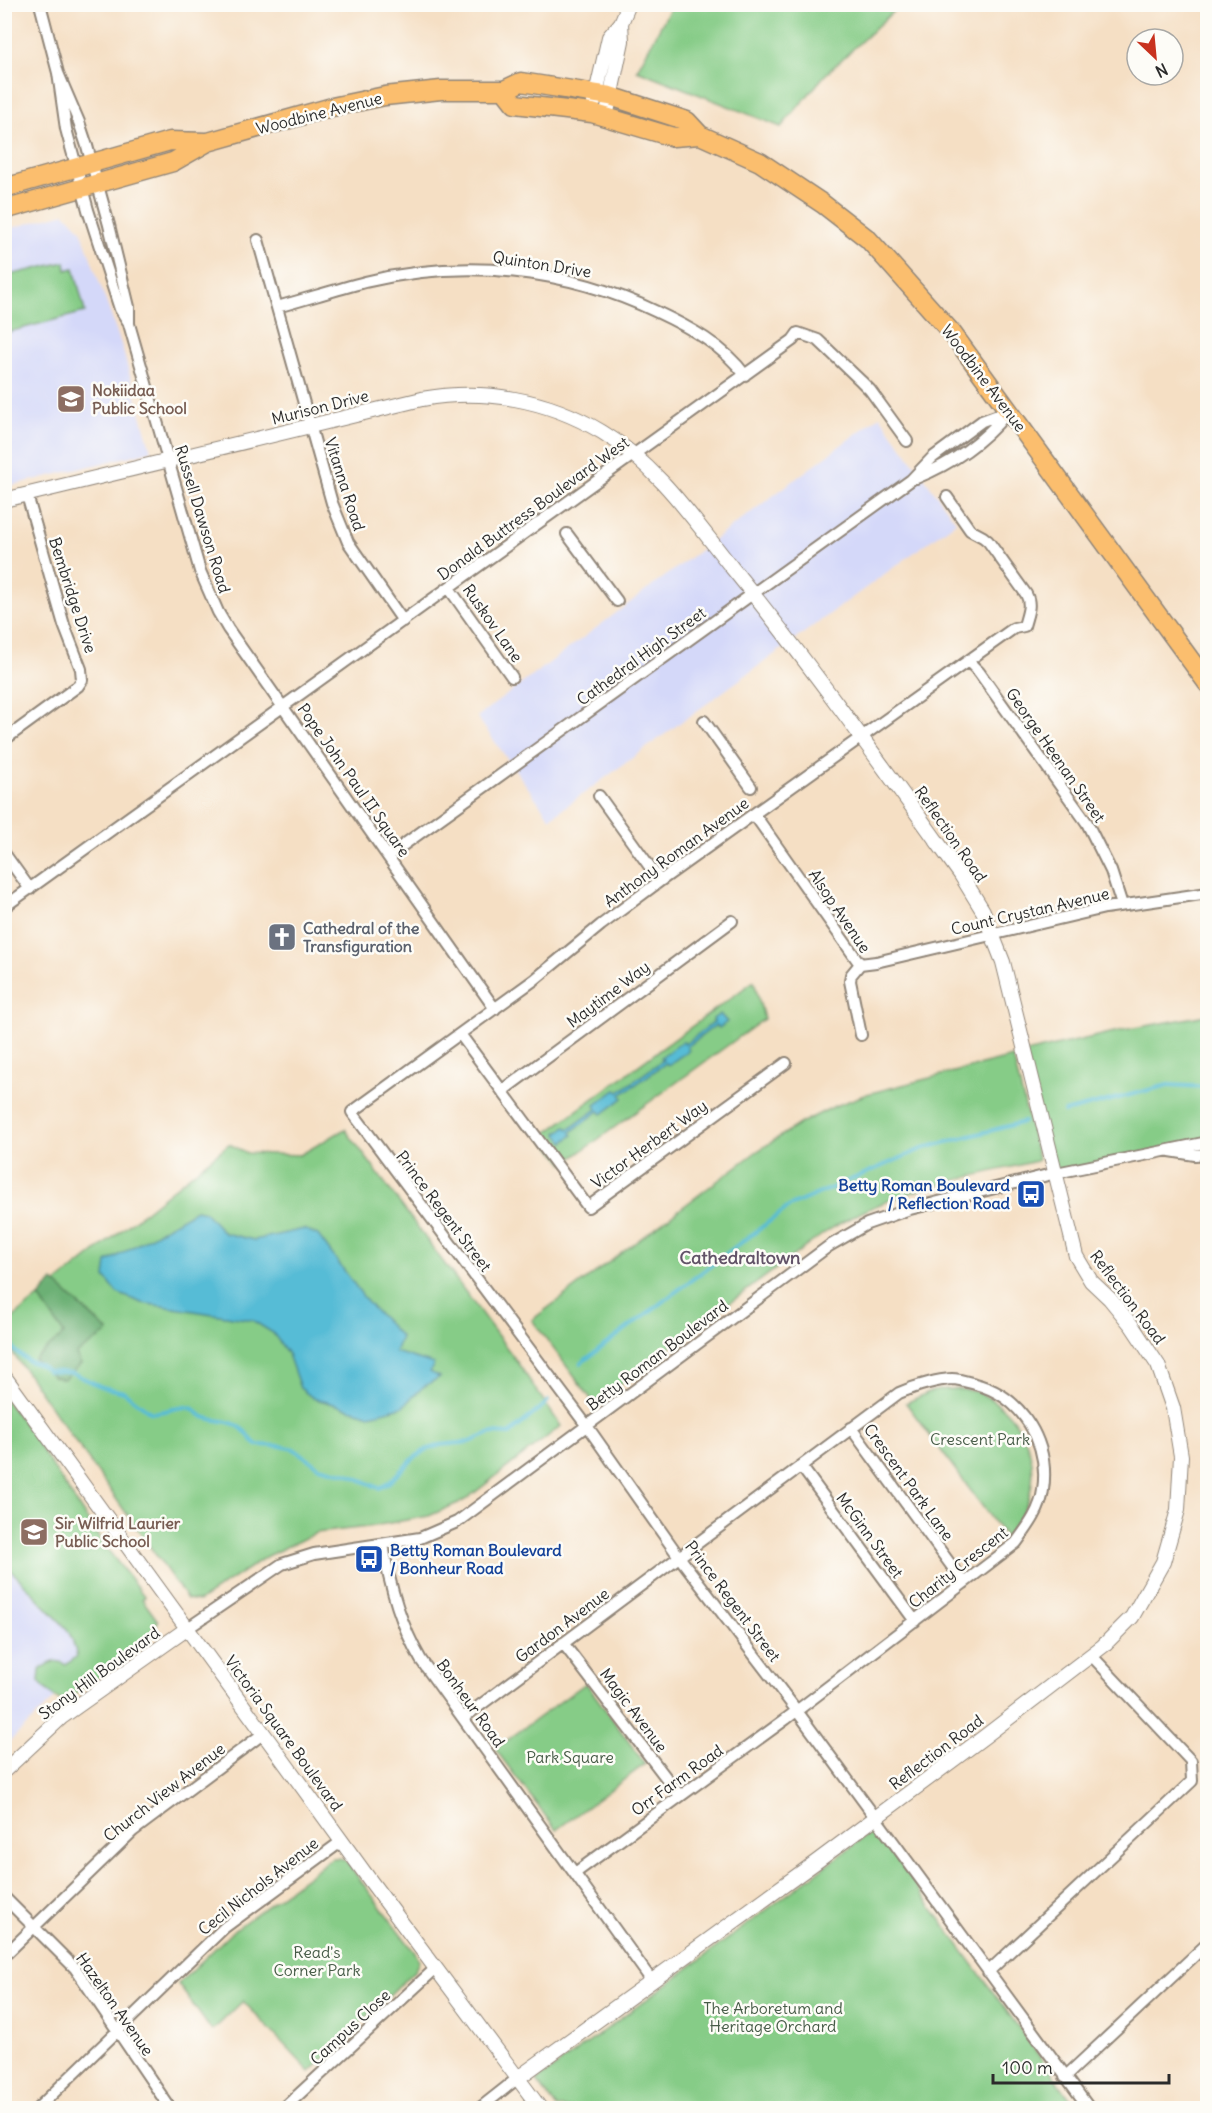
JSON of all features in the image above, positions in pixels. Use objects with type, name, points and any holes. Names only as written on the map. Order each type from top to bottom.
[{"type":"main road","name":"Woodbine Avenue","points":[[4,210],[173,162],[208,142],[332,107],[384,96],[441,90],[504,90],[521,82],[603,95],[687,121],[700,135],[760,162],[823,204],[868,239],[952,333],[1208,684]]},
{"type":"main road","name":"Woodbine Avenue","points":[[504,90],[515,104],[599,115],[673,137],[700,135]]},
{"type":"main road","name":"Woodbine Avenue","points":[[4,189],[170,141],[208,142]]},
{"type":"street","name":"Russell Dawson Road","points":[[40,4],[58,73],[66,129],[84,166],[116,252],[129,307],[129,324]]},
{"type":"street","points":[[599,115],[603,95],[622,41],[621,23],[629,4]]},
{"type":"street","name":"Russell Dawson Road","points":[[58,73],[79,122],[84,166],[90,186],[102,257],[120,309],[129,324],[200,571],[210,597],[228,628],[284,706]]},
{"type":"street","name":"Vitanna Road","points":[[258,240],[332,503],[348,542],[403,621]]},
{"type":"street","name":"Quinton Drive","points":[[277,307],[364,282],[421,272],[468,269],[529,273],[577,282],[634,301],[668,316],[710,341],[728,355],[745,375]]},
{"type":"street","name":"Donald Buttress Boulevard West","points":[[284,706],[745,375],[793,340],[798,333],[818,340],[854,374],[870,390],[907,441]]},
{"type":"street","name":"Murison Drive","points":[[4,500],[422,399],[478,394],[522,400],[574,417],[634,454]]},
{"type":"street","name":"Cathedral High Street","points":[[388,856],[911,480],[932,458],[982,421],[1009,411]]},
{"type":"street","name":"Reflection Road","points":[[518,2078],[875,1818],[1091,1655],[1132,1617],[1163,1562],[1178,1510],[1181,1456],[1173,1408],[1158,1365],[1132,1326],[1110,1299],[1091,1281],[1077,1256],[1003,962],[993,934],[976,899],[962,875],[800,652],[669,489],[634,454]]},
{"type":"street","name":"Bembridge Drive","points":[[4,740],[78,686],[82,680],[81,669],[64,625],[27,495]]},
{"type":"street","name":"Anthony Roman Avenue","points":[[352,1112],[495,1009],[660,881],[1014,628],[1023,626],[1029,607],[1026,594],[988,541],[970,530],[947,497]]},
{"type":"street","points":[[567,534],[617,601]]},
{"type":"street","name":"Ruskov Lane","points":[[449,588],[512,677]]},
{"type":"street","name":"George Heenan Street","points":[[968,661],[979,672],[1087,823],[1111,871],[1122,905]]},
{"type":"street","name":"Pope John Paul II Square","points":[[4,908],[284,706],[495,1009]]},
{"type":"street","points":[[704,721],[751,787]]},
{"type":"street","points":[[599,796],[660,881]]},
{"type":"street","name":"Alsop Avenue","points":[[754,814],[860,964],[851,975],[850,981],[861,1035]]},
{"type":"street","points":[[4,853],[30,889]]},
{"type":"street","name":"Count Crystan Avenue","points":[[860,964],[1056,918],[1122,905],[1208,893]]},
{"type":"street","name":"Maytime Way","points":[[502,1091],[732,921]]},
{"type":"street","name":"Victor Herbert Way","points":[[460,1034],[588,1207],[786,1063]]},
{"type":"street","name":"Prince Regent Street","points":[[352,1112],[587,1426],[680,1558],[797,1711],[1089,2109]]},
{"type":"street","name":"Betty Roman Boulevard","points":[[188,1628],[282,1564],[314,1554],[420,1538],[457,1522],[846,1235],[888,1215],[910,1209],[1056,1173],[1208,1142]]},
{"type":"street","name":"Betty Roman Boulevard","points":[[1167,1150],[1195,1155],[1208,1154]]},
{"type":"street","name":"Victoria Square Boulevard","points":[[4,1376],[540,2109]]},
{"type":"street","name":"Charity Crescent","points":[[680,1558],[899,1393],[921,1384],[954,1379],[986,1387],[1008,1400],[1025,1416],[1038,1438],[1044,1464],[1043,1492],[1030,1525],[1016,1544],[797,1711]]},
{"type":"street","name":"Crescent Park Lane","points":[[851,1428],[964,1583]]},
{"type":"street","name":"McGinn Street","points":[[801,1466],[915,1621]]},
{"type":"street","name":"Bonheur Road","points":[[383,1544],[386,1566],[400,1620],[421,1660],[651,1981]]},
{"type":"street","name":"Gardon Avenue","points":[[463,1718],[680,1558]]},
{"type":"street","name":"Stony Hill Boulevard","points":[[4,1771],[62,1717],[188,1628]]},
{"type":"street","name":"Magic Avenue","points":[[563,1643],[680,1796]]},
{"type":"street","points":[[988,1972],[1192,1781],[1191,1761],[1091,1655]]},
{"type":"street","name":"Orr Farm Road","points":[[575,1873],[797,1711]]},
{"type":"street","name":"Church View Avenue","points":[[4,1956],[133,1831],[264,1733]]},
{"type":"street","name":"Cecil Nichols Avenue","points":[[38,2109],[225,1927],[342,1841]]},
{"type":"street","name":"Hazelton Avenue","points":[[4,1897],[75,1968],[170,2109]]},
{"type":"street","points":[[1065,2077],[1208,1942]]},
{"type":"street","name":"Campus Close","points":[[284,2109],[436,1968]]},
{"type":"street","points":[[480,2109],[518,2078]]},
{"type":"shaded area","name":"Nokiidaa Public School","points":[[65,213],[81,230],[122,347],[151,451],[5,487],[5,230]]},
{"type":"shaded area","points":[[880,416],[956,522],[550,818],[477,717]]},
{"type":"shaded area","name":"Sir Wilfrid Laurier Public School","points":[[5,1456],[121,1608],[67,1687],[5,1746]]},
{"type":"green space","points":[[672,5],[900,5],[825,75],[781,127],[637,70]]},
{"type":"green space","points":[[65,262],[66,270],[74,268],[85,312],[5,333],[5,276]]},
{"type":"green space","points":[[754,981],[764,1019],[564,1164],[542,1136]]},
{"type":"green space","points":[[1207,1015],[1207,1141],[1054,1174],[1025,1053],[1123,1030]]},
{"type":"green space","points":[[1013,1057],[1037,1161],[926,1188],[873,1207],[848,1219],[823,1234],[594,1403],[532,1320],[756,1152],[801,1123],[867,1094]]},
{"type":"green space","points":[[345,1129],[515,1359],[561,1426],[465,1500],[429,1516],[368,1527],[316,1533],[267,1556],[199,1601],[187,1599],[5,1342],[4,1325],[229,1144],[247,1153],[300,1155]]},
{"type":"green space","points":[[53,1281],[109,1332],[76,1354],[81,1364],[64,1379],[53,1376],[34,1359],[64,1334],[39,1297]]},
{"type":"green space","name":"Crescent Park","points":[[947,1389],[971,1391],[992,1400],[1014,1421],[1028,1448],[1032,1463],[1030,1493],[1023,1511],[1005,1537],[906,1403],[929,1392]]},
{"type":"green space","points":[[4,1398],[28,1429],[104,1545],[145,1597],[142,1599],[158,1621],[148,1641],[67,1700],[58,1699],[39,1682],[40,1670],[46,1665],[56,1662],[66,1665],[77,1656],[72,1639],[67,1629],[5,1564]]},
{"type":"green space","name":"Park Square","points":[[586,1683],[645,1764],[556,1830],[495,1749]]},
{"type":"green space","name":"The Arboretum and Heritage Orchard","points":[[875,1829],[1077,2108],[557,2108],[537,2081]]},
{"type":"green space","name":"Read's Corner Park","points":[[332,1858],[346,1861],[419,1961],[415,1970],[310,2072],[243,2001],[212,2031],[178,1984],[234,1930]]},
{"type":"water","points":[[720,1014],[727,1022],[719,1028],[716,1025],[687,1047],[689,1050],[668,1065],[666,1063],[621,1095],[623,1098],[602,1114],[599,1111],[571,1132],[573,1135],[564,1142],[557,1133],[566,1127],[569,1129],[597,1109],[595,1105],[616,1090],[619,1092],[663,1060],[661,1057],[683,1041],[685,1044],[714,1022],[713,1019]]},
{"type":"water","points":[[196,1210],[205,1212],[224,1233],[254,1240],[304,1229],[318,1235],[368,1303],[401,1337],[395,1352],[434,1364],[430,1372],[440,1377],[423,1387],[402,1407],[370,1415],[313,1398],[300,1388],[288,1354],[273,1333],[252,1320],[142,1303],[117,1293],[105,1277],[107,1262]]},
{"type":"waterway","points":[[1065,1112],[1168,1085],[1208,1087]]},
{"type":"waterway","points":[[581,1363],[790,1206],[924,1148],[1024,1122]]},
{"type":"waterway","points":[[4,1341],[9,1342],[15,1351],[28,1361],[48,1371],[73,1373],[102,1387],[124,1392],[150,1412],[181,1407],[191,1408],[206,1418],[230,1422],[238,1426],[257,1445],[294,1449],[319,1467],[348,1474],[379,1488],[387,1484],[414,1458],[426,1450],[440,1445],[470,1442],[491,1433],[510,1434],[548,1401]]},
{"type":"place","name":"Nokiidaa Public School","points":[[71,399]]},
{"type":"place","name":"Cathedral of the Transfiguration","points":[[282,937]]},
{"type":"place","name":"Betty Roman Boulevard / Reflection Road","points":[[1031,1194]]},
{"type":"place","name":"Sir Wilfrid Laurier Public School","points":[[34,1532]]},
{"type":"place","name":"Betty Roman Boulevard / Bonheur Road","points":[[369,1559]]},
{"type":"district","name":"Cathedraltown","points":[[740,1258]]}]
